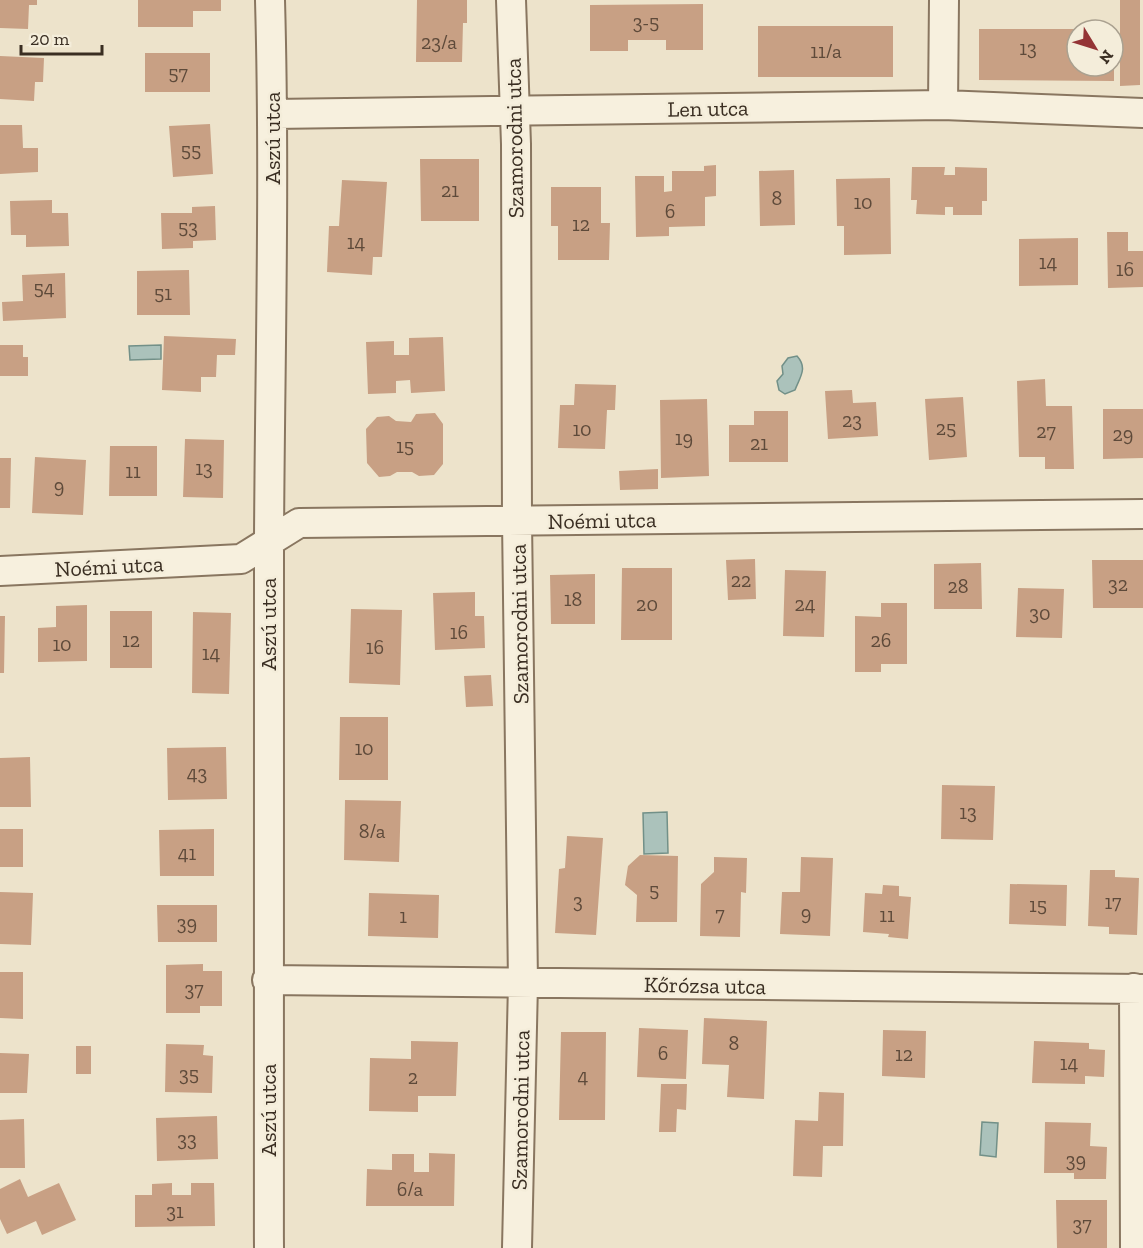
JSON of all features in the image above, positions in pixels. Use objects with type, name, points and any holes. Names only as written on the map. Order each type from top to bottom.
[{"type":"street","name":"Aszú utca","points":[[269,1248],[267,980],[273,114],[270,0]]},
{"type":"street","name":"Szamorodni utca","points":[[511,0],[516,156],[517,520],[523,983],[517,1248]]},
{"type":"street","points":[[943,105],[944,0]]},
{"type":"street","name":"Len utca","points":[[273,114],[943,105],[1143,113]]},
{"type":"street","name":"Noémi utca","points":[[0,572],[241,559],[299,523],[1143,514]]},
{"type":"street","name":"Kőrózsa utca","points":[[267,980],[1138,989]]},
{"type":"street","points":[[1135,1248],[1138,989]]},
{"type":"water","points":[[161,345],[161,359],[130,360],[129,346]]},
{"type":"water","points":[[797,356],[803,369],[801,377],[795,390],[785,394],[779,390],[777,381],[783,374],[782,366],[788,358]]},
{"type":"water","points":[[667,812],[668,853],[644,854],[643,813]]},
{"type":"water","points":[[982,1122],[998,1123],[996,1157],[980,1155]]},
{"type":"building","points":[[0,0],[37,0],[37,5],[29,5],[28,29],[0,28]]},
{"type":"building","points":[[138,0],[221,0],[221,11],[193,11],[193,27],[138,27]]},
{"type":"building","points":[[417,0],[467,0],[467,23],[463,23],[462,62],[416,62]]},
{"type":"building","points":[[1120,0],[1140,0],[1140,85],[1120,86],[1120,78],[1125,78],[1125,18],[1120,18]]},
{"type":"building","points":[[703,4],[703,50],[666,50],[666,40],[628,40],[628,51],[590,51],[590,5]]},
{"type":"building","points":[[758,26],[893,26],[893,77],[758,77]]},
{"type":"building","points":[[979,29],[1065,29],[1065,78],[1114,78],[1114,81],[979,80]]},
{"type":"building","points":[[145,53],[210,53],[210,92],[145,92]]},
{"type":"building","points":[[0,56],[44,58],[43,82],[35,82],[34,101],[0,99]]},
{"type":"building","points":[[210,124],[213,174],[173,177],[169,126]]},
{"type":"building","points":[[0,125],[22,125],[23,148],[38,148],[38,172],[0,174]]},
{"type":"building","points":[[420,159],[479,159],[479,221],[421,221]]},
{"type":"building","points":[[716,165],[716,196],[705,197],[705,226],[669,227],[669,236],[636,237],[635,176],[664,176],[664,192],[672,191],[672,171],[704,171],[704,166]]},
{"type":"building","points":[[912,167],[945,167],[944,175],[955,175],[955,167],[987,168],[987,201],[982,201],[982,215],[953,215],[953,207],[945,207],[945,215],[916,214],[917,200],[911,200]]},
{"type":"building","points":[[794,170],[795,225],[760,226],[759,171]]},
{"type":"building","points":[[890,178],[891,254],[844,255],[844,226],[837,226],[836,179]]},
{"type":"building","points":[[342,180],[387,182],[382,257],[373,257],[372,275],[327,272],[329,226],[339,226]]},
{"type":"building","points":[[551,187],[601,187],[601,223],[610,223],[609,260],[558,260],[558,226],[551,226]]},
{"type":"building","points":[[52,200],[52,213],[68,213],[69,246],[26,247],[26,235],[11,235],[10,201]]},
{"type":"building","points":[[215,206],[216,240],[193,241],[193,248],[162,249],[161,213],[192,213],[192,207]]},
{"type":"building","points":[[1107,232],[1128,232],[1128,251],[1143,251],[1143,287],[1108,288]]},
{"type":"building","points":[[1078,238],[1078,285],[1019,286],[1019,239]]},
{"type":"building","points":[[189,270],[190,315],[137,315],[137,271]]},
{"type":"building","points":[[65,273],[66,318],[3,321],[2,302],[23,301],[22,275]]},
{"type":"building","points":[[164,336],[236,339],[235,355],[217,355],[216,377],[201,377],[201,392],[162,390]]},
{"type":"building","points":[[443,337],[445,391],[411,393],[410,380],[396,381],[396,393],[368,394],[366,342],[394,341],[394,355],[409,355],[409,338]]},
{"type":"building","points":[[0,345],[23,345],[23,357],[28,357],[28,376],[0,376]]},
{"type":"building","points":[[1045,379],[1046,406],[1072,406],[1074,469],[1045,469],[1045,457],[1019,457],[1017,381]]},
{"type":"building","points":[[575,384],[616,385],[615,410],[607,410],[605,449],[558,448],[560,405],[574,405]]},
{"type":"building","points":[[852,390],[853,403],[876,402],[878,436],[828,439],[825,391]]},
{"type":"building","points":[[963,397],[967,457],[929,460],[925,399]]},
{"type":"building","points":[[707,399],[709,476],[661,478],[660,400]]},
{"type":"building","points":[[1103,409],[1143,409],[1143,458],[1103,459]]},
{"type":"building","points":[[754,411],[788,411],[788,462],[729,462],[729,425],[754,425]]},
{"type":"building","points":[[435,413],[443,424],[443,464],[434,475],[419,476],[412,472],[397,472],[390,476],[379,477],[367,463],[366,429],[377,417],[389,416],[396,421],[411,422],[416,414]]},
{"type":"building","points":[[185,439],[224,440],[223,498],[183,497]]},
{"type":"building","points":[[110,446],[157,446],[157,496],[109,496]]},
{"type":"building","points":[[35,457],[86,460],[83,515],[32,513]]},
{"type":"building","points":[[0,458],[11,458],[10,508],[0,508]]},
{"type":"building","points":[[658,469],[658,489],[620,490],[619,471]]},
{"type":"building","points":[[755,559],[756,599],[728,600],[726,560]]},
{"type":"building","points":[[1092,560],[1143,560],[1143,608],[1093,608]]},
{"type":"building","points":[[981,563],[982,609],[934,609],[934,564]]},
{"type":"building","points":[[622,568],[672,568],[672,640],[621,640]]},
{"type":"building","points":[[785,570],[826,571],[824,637],[783,636]]},
{"type":"building","points":[[595,574],[595,624],[551,624],[550,575]]},
{"type":"building","points":[[1018,588],[1064,589],[1062,638],[1016,637]]},
{"type":"building","points":[[475,592],[475,616],[484,616],[485,648],[435,650],[433,593]]},
{"type":"building","points":[[881,603],[907,603],[907,664],[881,664],[881,672],[855,672],[855,616],[881,617]]},
{"type":"building","points":[[87,605],[87,661],[38,662],[38,628],[56,627],[56,606]]},
{"type":"building","points":[[351,609],[402,610],[400,685],[349,683]]},
{"type":"building","points":[[110,611],[152,611],[152,668],[110,668]]},
{"type":"building","points":[[193,612],[231,613],[229,694],[192,693]]},
{"type":"building","points":[[0,616],[5,616],[4,673],[0,673]]},
{"type":"building","points":[[491,675],[493,706],[466,707],[464,676]]},
{"type":"building","points":[[340,717],[388,717],[388,780],[339,780]]},
{"type":"building","points":[[226,747],[227,799],[168,800],[167,748]]},
{"type":"building","points":[[30,757],[31,807],[0,807],[0,758]]},
{"type":"building","points":[[942,785],[995,786],[993,840],[941,839]]},
{"type":"building","points":[[345,800],[401,801],[399,862],[344,860]]},
{"type":"building","points":[[0,829],[23,829],[23,867],[0,867]]},
{"type":"building","points":[[214,829],[214,876],[160,876],[159,830]]},
{"type":"building","points":[[567,836],[603,838],[596,935],[555,933],[559,869],[565,868]]},
{"type":"building","points":[[640,855],[678,856],[677,922],[636,922],[637,895],[625,885],[628,866]]},
{"type":"building","points":[[714,857],[747,858],[746,893],[741,892],[740,937],[700,936],[701,884],[714,872]]},
{"type":"building","points":[[801,857],[833,858],[830,936],[780,934],[782,892],[800,892]]},
{"type":"building","points":[[1090,870],[1115,870],[1115,877],[1139,878],[1137,935],[1109,934],[1109,927],[1088,926]]},
{"type":"building","points":[[1010,884],[1067,885],[1066,926],[1009,924]]},
{"type":"building","points":[[883,885],[899,886],[899,896],[911,897],[908,939],[888,937],[889,934],[863,932],[865,893],[882,894]]},
{"type":"building","points":[[0,892],[33,893],[31,945],[0,944]]},
{"type":"building","points":[[369,893],[439,895],[438,938],[368,936]]},
{"type":"building","points":[[157,905],[217,905],[217,942],[158,942]]},
{"type":"building","points":[[203,964],[203,971],[222,971],[222,1006],[200,1006],[200,1013],[166,1013],[166,965]]},
{"type":"building","points":[[0,972],[23,972],[23,1019],[0,1018]]},
{"type":"building","points":[[704,1018],[767,1021],[764,1099],[727,1097],[729,1065],[702,1064]]},
{"type":"building","points":[[639,1028],[688,1030],[686,1079],[637,1077]]},
{"type":"building","points":[[883,1030],[926,1031],[925,1078],[882,1076]]},
{"type":"building","points":[[561,1032],[606,1032],[605,1120],[559,1120]]},
{"type":"building","points":[[411,1041],[458,1042],[456,1096],[418,1096],[418,1112],[369,1111],[370,1058],[411,1059]]},
{"type":"building","points":[[1034,1041],[1089,1043],[1089,1049],[1105,1050],[1104,1077],[1085,1076],[1085,1084],[1032,1083]]},
{"type":"building","points":[[166,1044],[204,1045],[203,1055],[213,1056],[212,1093],[165,1092]]},
{"type":"building","points":[[76,1046],[91,1046],[91,1074],[76,1074]]},
{"type":"building","points":[[0,1053],[29,1054],[27,1093],[0,1093]]},
{"type":"building","points":[[661,1084],[687,1084],[686,1110],[677,1109],[676,1132],[659,1132]]},
{"type":"building","points":[[819,1092],[844,1093],[843,1146],[823,1146],[822,1177],[793,1176],[795,1120],[818,1121]]},
{"type":"building","points":[[217,1116],[218,1159],[157,1161],[156,1118]]},
{"type":"building","points":[[24,1119],[25,1168],[0,1168],[0,1120]]},
{"type":"building","points":[[1045,1122],[1091,1123],[1090,1146],[1107,1147],[1106,1179],[1074,1179],[1074,1173],[1044,1173]]},
{"type":"building","points":[[429,1153],[455,1154],[454,1206],[366,1206],[367,1169],[392,1170],[392,1154],[414,1154],[414,1172],[429,1172]]},
{"type":"building","points":[[20,1179],[28,1197],[59,1183],[76,1220],[42,1235],[36,1221],[7,1234],[0,1219],[0,1189]]},
{"type":"building","points":[[172,1183],[172,1195],[191,1195],[191,1183],[214,1183],[215,1226],[135,1227],[135,1195],[152,1195],[152,1184]]},
{"type":"building","points":[[1056,1200],[1107,1200],[1107,1248],[1057,1248]]}]
